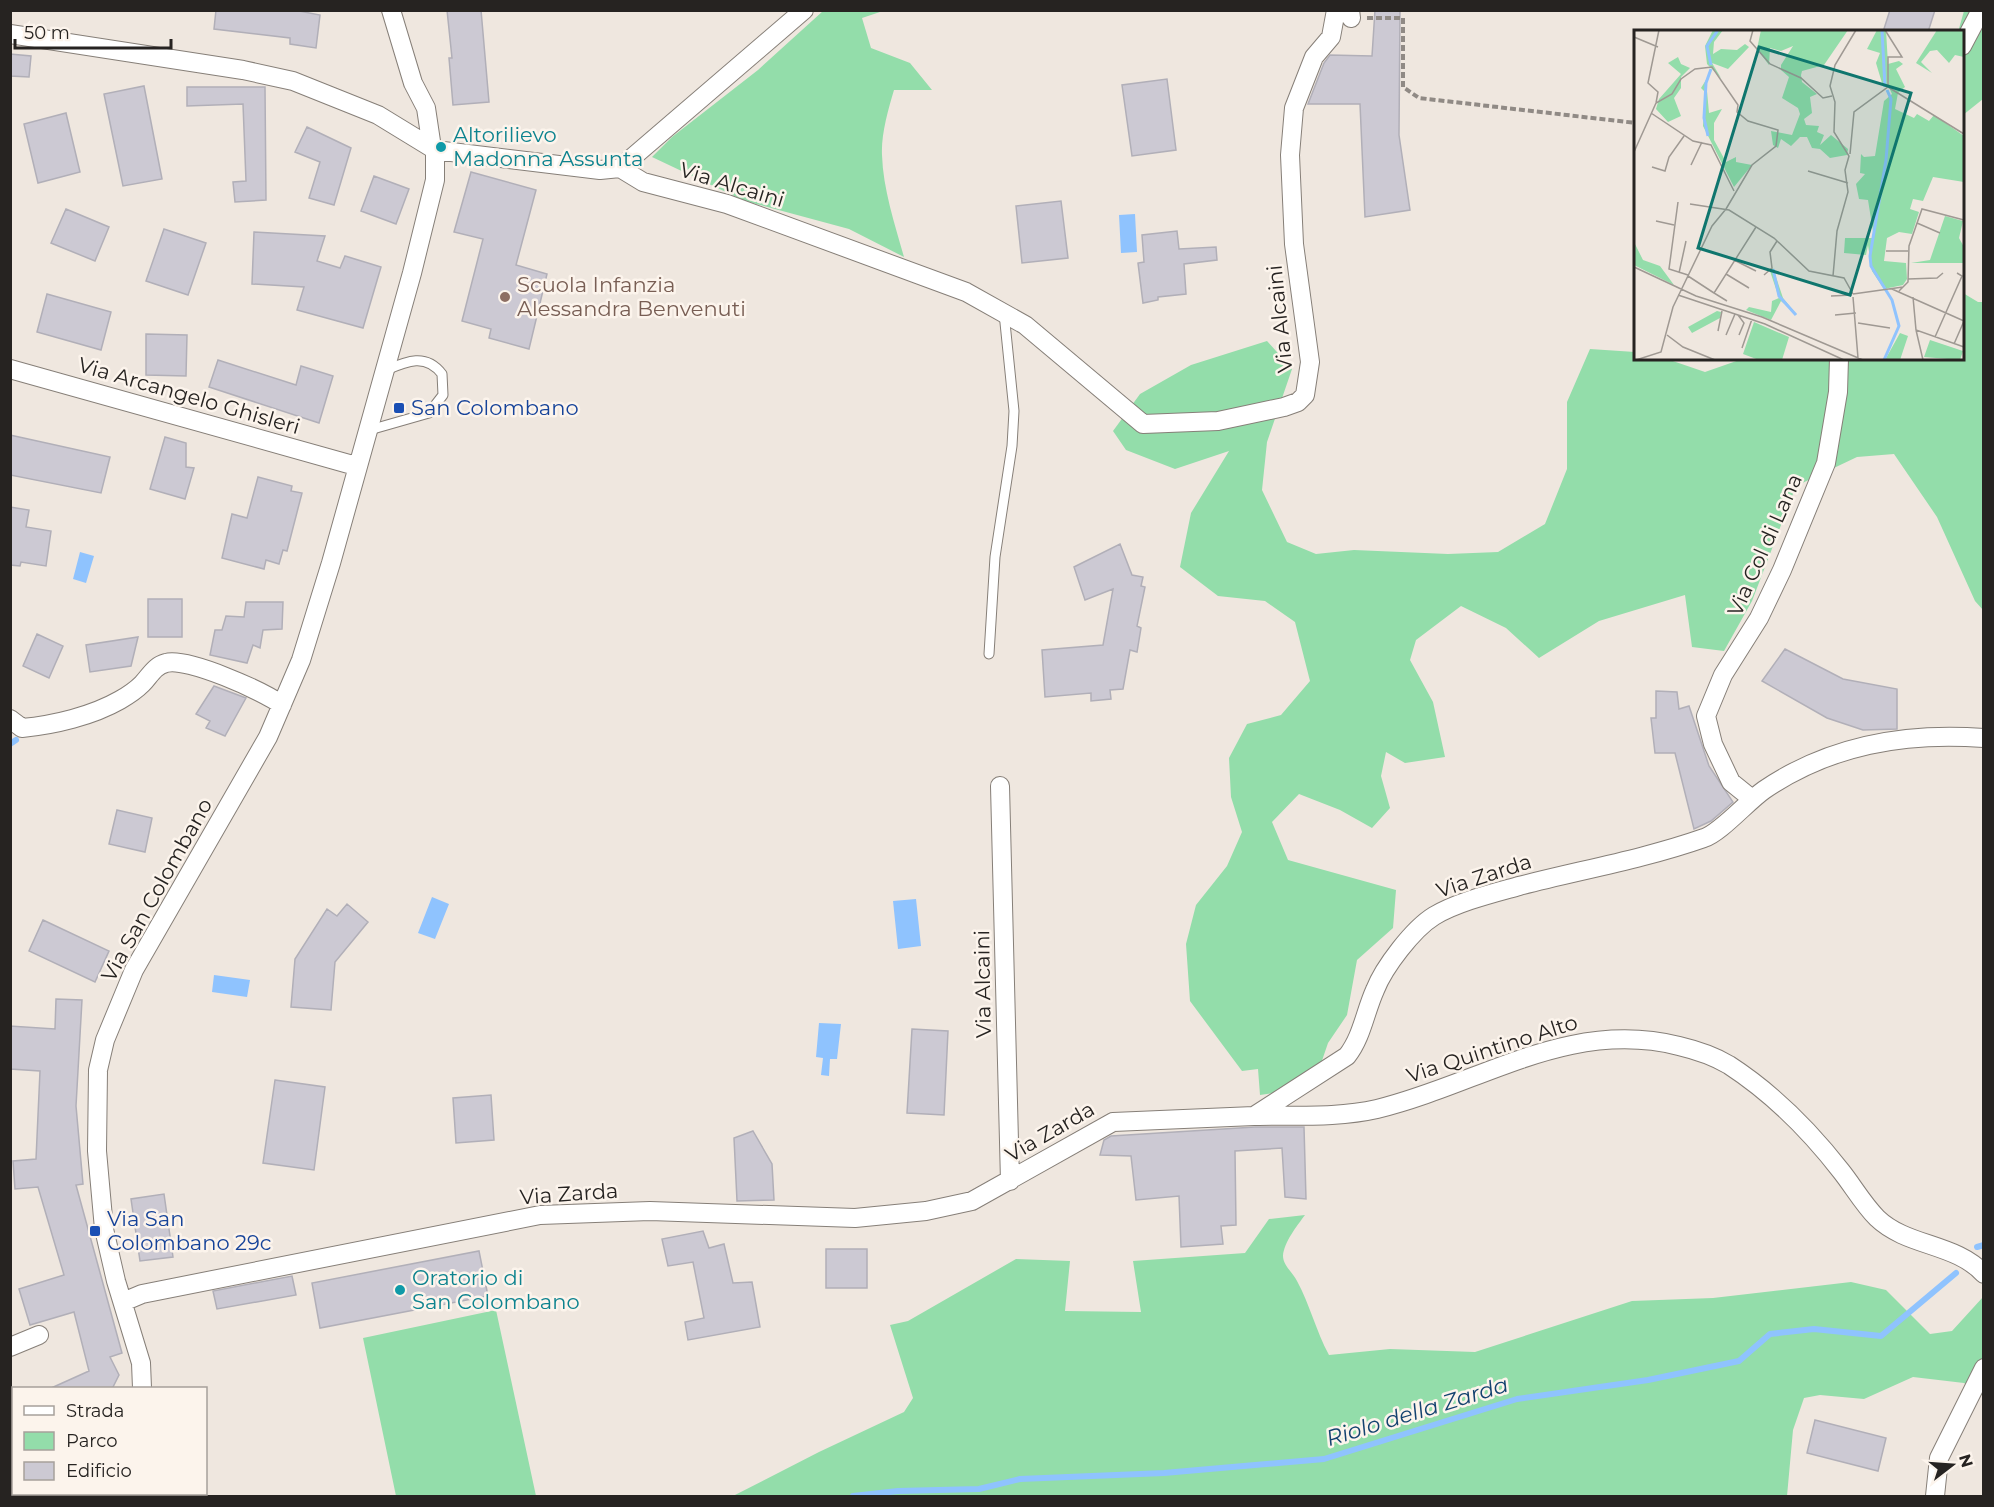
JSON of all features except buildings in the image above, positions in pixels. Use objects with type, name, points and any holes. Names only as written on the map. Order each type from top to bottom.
[{"type":"street","name":"Via San Colombano","points":[[142,1387],[141,1363],[104,1229],[95,1104],[98,1070],[105,1040],[134,970],[268,737],[301,660],[331,563],[435,180],[433,149],[426,108],[413,83],[391,10]]},
{"type":"street","points":[[10,34],[243,70],[293,81],[378,115],[433,149],[600,170],[620,168],[804,10]]},
{"type":"street","points":[[1964,42],[1981,10]]},
{"type":"street","name":"Via Alcaini","points":[[620,168],[643,182],[727,204],[901,266],[966,292],[1025,325],[1143,424],[1218,421],[1284,407],[1305,395],[1310,362],[1294,244],[1290,155],[1294,108],[1314,57],[1331,37],[1346,13]]},
{"type":"street","name":"Via Col di Lana","points":[[1752,798],[1731,782],[1713,744],[1706,716],[1723,675],[1759,618],[1782,570],[1826,464],[1838,392],[1839,360]]},
{"type":"street","name":"Via Arcangelo Ghisleri","points":[[10,369],[356,466]]},
{"type":"street","points":[[10,719],[22,728],[92,711],[119,700],[142,685],[153,670],[166,663],[191,666],[270,696],[282,705]]},
{"type":"street","name":"Via Zarda","points":[[123,1302],[142,1294],[540,1215],[650,1211],[855,1218],[926,1211],[972,1201],[1113,1122],[1254,1116],[1347,1056],[1354,1046],[1376,987],[1411,936],[1434,916],[1490,894],[1665,850],[1707,837],[1752,798],[1793,771],[1840,751],[1923,736],[1983,738]]},
{"type":"street","name":"Via Alcaini","points":[[1000,786],[1010,1181]]},
{"type":"street","name":"Via Quintino Alto","points":[[1254,1116],[1344,1114],[1377,1109],[1495,1067],[1585,1041],[1621,1037],[1664,1042],[1698,1051],[1728,1065],[1800,1123],[1877,1218],[1904,1236],[1963,1256],[1983,1274]]},
{"type":"street","points":[[10,1347],[39,1335]]},
{"type":"street","points":[[1935,1497],[1939,1458],[1983,1368]]},
{"type":"lane","points":[[989,654],[995,557],[1012,446],[1014,411],[1004,313]]},
{"type":"lane","points":[[366,431],[429,413],[444,395],[442,374],[429,362],[422,360],[405,362],[384,371]]},
{"type":"path","points":[[1346,13],[1403,18],[1403,87],[1419,98],[1634,123]]},
{"type":"green space","points":[[823,11],[883,11],[862,18],[871,48],[910,63],[932,90],[894,90],[884,131],[882,155],[885,181],[904,257],[849,229],[745,201],[652,157],[672,137],[758,70]]},
{"type":"green space","points":[[1964,11],[1983,11],[1983,99],[1964,114],[1964,30],[1959,30]]},
{"type":"green space","points":[[1964,294],[1978,302],[1983,302],[1983,610],[1975,601],[1937,517],[1894,454],[1857,457],[1796,486],[1752,601],[1724,651],[1692,647],[1685,595],[1599,621],[1539,658],[1506,628],[1461,606],[1416,640],[1410,660],[1433,702],[1445,757],[1405,763],[1386,752],[1381,776],[1390,808],[1372,828],[1340,810],[1299,794],[1272,822],[1288,860],[1396,890],[1393,928],[1357,960],[1347,1015],[1328,1043],[1313,1087],[1260,1095],[1258,1069],[1242,1071],[1190,1001],[1186,944],[1196,905],[1227,866],[1242,832],[1231,797],[1229,758],[1247,724],[1281,715],[1310,681],[1295,622],[1265,601],[1218,596],[1180,567],[1191,513],[1229,451],[1175,469],[1126,450],[1113,431],[1140,394],[1191,365],[1267,341],[1292,369],[1267,442],[1262,490],[1287,542],[1316,554],[1354,550],[1448,554],[1498,552],[1545,524],[1567,469],[1567,402],[1590,349],[1634,352],[1634,360],[1670,360],[1705,372],[1739,360],[1964,360]]},
{"type":"green space","points":[[1305,1215],[1288,1240],[1283,1259],[1302,1290],[1329,1355],[1390,1349],[1475,1352],[1632,1301],[1713,1298],[1851,1282],[1886,1290],[1930,1334],[1952,1331],[1983,1297],[1983,1396],[1964,1383],[1913,1377],[1864,1399],[1820,1395],[1804,1398],[1793,1430],[1787,1496],[733,1496],[904,1412],[913,1398],[890,1325],[908,1321],[1016,1259],[1070,1261],[1065,1311],[1141,1312],[1133,1261],[1245,1253],[1269,1219]]},
{"type":"green space","points":[[496,1310],[536,1496],[396,1496],[363,1338]]},
{"type":"water","points":[[1135,214],[1137,252],[1121,253],[1119,215]]},
{"type":"water","points":[[80,552],[94,556],[86,583],[73,579]]},
{"type":"water","points":[[432,897],[449,904],[435,939],[418,933]]},
{"type":"water","points":[[916,899],[921,946],[898,949],[893,901]]},
{"type":"water","points":[[214,975],[250,980],[247,997],[212,992]]},
{"type":"water","points":[[819,1023],[841,1024],[837,1059],[830,1059],[829,1076],[821,1075],[823,1058],[816,1057]]},
{"type":"waterway","points":[[10,744],[16,740]]},
{"type":"waterway","points":[[1977,1247],[1984,1245]]},
{"type":"waterway","name":"Riolo della Zarda","points":[[853,1496],[898,1491],[979,1489],[1020,1479],[1164,1473],[1324,1459],[1517,1399],[1648,1380],[1739,1361],[1770,1334],[1814,1329],[1881,1336],[1956,1273]]},
{"type":"place","name":"Altorilievo Madonna Assunta","points":[[441,147]]},
{"type":"place","name":"Scuola Infanzia Alessandra Benvenuti","points":[[505,297]]},
{"type":"place","name":"San Colombano","points":[[399,408]]},
{"type":"place","name":"Via San Colombano 29c","points":[[95,1231]]},
{"type":"place","name":"Oratorio di San Colombano","points":[[400,1290]]}]
